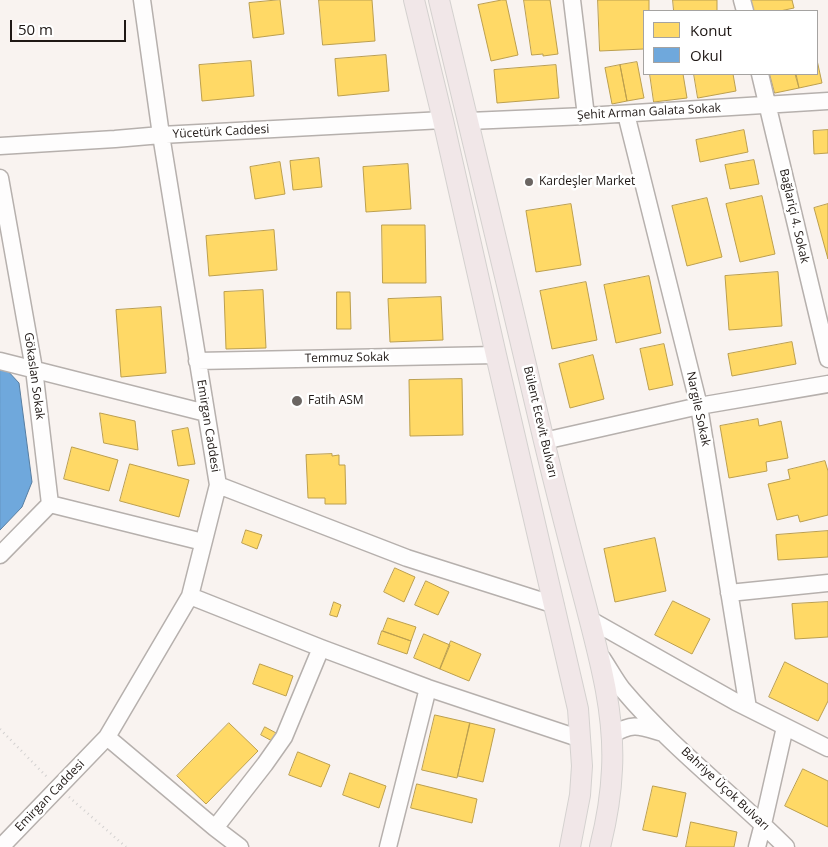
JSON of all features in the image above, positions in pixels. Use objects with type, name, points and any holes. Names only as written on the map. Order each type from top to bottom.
[{"type":"main road","points":[[414,0],[578,709],[582,766],[580,795],[570,847]]},
{"type":"main road","name":"Bülent Ecevit Bulvarı","points":[[439,0],[607,698],[612,770],[600,847]]},
{"type":"street","name":"Emirgan Caddesi","points":[[1,847],[107,737],[190,596],[218,485],[161,135],[142,0]]},
{"type":"street","points":[[572,0],[586,116]]},
{"type":"street","name":"Bağlariçi 4. Sokak","points":[[760,75],[828,359]]},
{"type":"street","name":"Şehit Arman Galata Sokak","points":[[469,121],[626,114],[828,101]]},
{"type":"street","name":"Nargile Sokak","points":[[626,114],[699,406],[748,708]]},
{"type":"street","name":"Yücetürk Caddesi","points":[[0,146],[161,135],[443,120]]},
{"type":"street","name":"Gökaslan Sokak","points":[[0,178],[34,370],[50,504]]},
{"type":"street","name":"Temmuz Sokak","points":[[197,361],[496,355]]},
{"type":"street","points":[[0,361],[206,413]]},
{"type":"street","points":[[544,441],[699,406],[828,384]]},
{"type":"street","points":[[218,485],[407,558],[555,605]]},
{"type":"street","points":[[0,556],[50,504],[203,542]]},
{"type":"street","points":[[729,593],[828,583]]},
{"type":"street","points":[[190,596],[428,688],[581,739]]},
{"type":"street","points":[[589,619],[748,708],[828,748]]},
{"type":"street","points":[[215,828],[284,737],[321,648]]},
{"type":"street","name":"Bahriye Üçok Bulvarı","points":[[597,651],[622,689],[663,732],[786,847]]},
{"type":"street","points":[[388,847],[428,688]]},
{"type":"street","name":"Bahriye Üçok Bulvarı","points":[[611,735],[624,728],[638,726],[663,732]]},
{"type":"street","points":[[757,847],[786,727]]},
{"type":"street","points":[[107,737],[240,847]]},
{"type":"building: Konut","points":[[280,0],[284,34],[253,38],[249,3]]},
{"type":"building: Konut","points":[[319,0],[372,0],[375,41],[323,45]]},
{"type":"building: Konut","points":[[506,0],[518,55],[491,61],[478,5]]},
{"type":"building: Konut","points":[[524,0],[550,0],[558,54],[532,55]]},
{"type":"building: Konut","points":[[598,0],[649,0],[649,10],[643,10],[643,49],[600,51]]},
{"type":"building: Konut","points":[[673,0],[717,0],[717,10],[674,10]]},
{"type":"building: Konut","points":[[751,0],[792,0],[794,8],[785,10],[754,10]]},
{"type":"building: Konut","points":[[386,55],[389,91],[338,96],[335,59]]},
{"type":"building: Konut","points":[[251,61],[254,96],[202,101],[199,65]]},
{"type":"building: Konut","points":[[637,62],[644,98],[627,101],[620,65]]},
{"type":"building: Konut","points":[[556,65],[559,98],[497,103],[494,70]]},
{"type":"building: Konut","points":[[620,65],[627,101],[612,104],[605,68]]},
{"type":"building: Konut","points":[[818,65],[822,83],[799,88],[796,75],[818,75]]},
{"type":"building: Konut","points":[[650,75],[683,75],[687,98],[654,102]]},
{"type":"building: Konut","points":[[694,75],[733,75],[736,91],[698,98]]},
{"type":"building: Konut","points":[[770,75],[795,75],[799,88],[775,93]]},
{"type":"building: Konut","points":[[744,130],[748,152],[700,162],[696,140]]},
{"type":"building: Konut","points":[[828,130],[828,153],[814,154],[813,131]]},
{"type":"building: Konut","points":[[319,158],[322,187],[293,190],[290,161]]},
{"type":"building: Konut","points":[[754,160],[759,184],[730,189],[725,165]]},
{"type":"building: Konut","points":[[280,162],[285,194],[255,199],[250,167]]},
{"type":"building: Konut","points":[[408,164],[411,209],[366,212],[363,167]]},
{"type":"building: Konut","points":[[762,196],[775,254],[740,262],[726,204]]},
{"type":"building: Konut","points":[[707,198],[722,257],[687,266],[672,206]]},
{"type":"building: Konut","points":[[571,204],[581,265],[536,272],[526,211]]},
{"type":"building: Konut","points":[[828,204],[828,259],[814,208]]},
{"type":"building: Konut","points":[[382,225],[425,225],[426,283],[383,283]]},
{"type":"building: Konut","points":[[274,230],[277,270],[209,276],[206,236]]},
{"type":"building: Konut","points":[[778,272],[782,326],[729,330],[725,276]]},
{"type":"building: Konut","points":[[649,276],[661,333],[616,343],[604,285]]},
{"type":"building: Konut","points":[[586,282],[597,340],[552,349],[540,291]]},
{"type":"building: Konut","points":[[263,290],[266,348],[226,349],[224,292]]},
{"type":"building: Konut","points":[[337,292],[350,292],[351,329],[337,329]]},
{"type":"building: Konut","points":[[441,297],[443,340],[390,342],[388,299]]},
{"type":"building: Konut","points":[[161,307],[166,373],[121,377],[116,310]]},
{"type":"building: Konut","points":[[792,342],[796,364],[732,376],[728,354]]},
{"type":"building: Konut","points":[[664,344],[673,385],[649,390],[640,349]]},
{"type":"building: Konut","points":[[593,355],[604,399],[570,408],[559,364]]},
{"type":"building: Konut","points":[[462,379],[463,435],[410,436],[409,380]]},
{"type":"building: Konut","points":[[100,413],[135,421],[138,450],[104,443]]},
{"type":"building: Konut","points":[[758,419],[759,426],[781,421],[788,458],[766,462],[767,471],[729,478],[720,426]]},
{"type":"building: Konut","points":[[188,428],[195,464],[178,466],[172,431]]},
{"type":"building: Konut","points":[[72,447],[118,460],[109,491],[64,479]]},
{"type":"building: Konut","points":[[332,454],[332,456],[339,455],[339,465],[345,465],[346,504],[325,504],[325,498],[308,498],[306,455]]},
{"type":"building: Konut","points":[[825,461],[828,471],[828,515],[800,522],[798,515],[777,520],[768,484],[790,479],[788,470]]},
{"type":"building: Konut","points":[[130,464],[189,480],[179,517],[120,501]]},
{"type":"building: Konut","points":[[246,530],[262,535],[257,549],[242,543]]},
{"type":"building: Konut","points":[[828,531],[828,557],[778,560],[776,535]]},
{"type":"building: Konut","points":[[655,538],[666,591],[615,602],[604,549]]},
{"type":"building: Konut","points":[[395,568],[415,577],[404,602],[384,592]]},
{"type":"building: Konut","points":[[426,581],[449,592],[438,615],[415,605]]},
{"type":"building: Konut","points":[[673,601],[710,619],[692,654],[655,635]]},
{"type":"building: Konut","points":[[334,602],[341,605],[337,617],[330,615]]},
{"type":"building: Konut","points":[[828,602],[828,637],[795,639],[792,604]]},
{"type":"building: Konut","points":[[388,618],[416,627],[411,641],[383,631]]},
{"type":"building: Konut","points":[[382,631],[411,641],[407,654],[378,644]]},
{"type":"building: Konut","points":[[424,634],[450,645],[440,669],[414,658]]},
{"type":"building: Konut","points":[[451,641],[481,654],[469,681],[440,669]]},
{"type":"building: Konut","points":[[785,662],[828,684],[828,701],[818,721],[769,697]]},
{"type":"building: Konut","points":[[260,664],[293,676],[286,696],[253,684]]},
{"type":"building: Konut","points":[[435,715],[470,723],[457,778],[422,770]]},
{"type":"building: Konut","points":[[229,723],[258,751],[206,804],[177,776]]},
{"type":"building: Konut","points":[[470,723],[495,729],[483,782],[458,776]]},
{"type":"building: Konut","points":[[265,727],[278,734],[274,742],[261,735]]},
{"type":"building: Konut","points":[[298,752],[330,765],[321,787],[289,775]]},
{"type":"building: Konut","points":[[803,769],[828,781],[828,827],[785,806]]},
{"type":"building: Konut","points":[[350,773],[386,786],[379,808],[343,795]]},
{"type":"building: Konut","points":[[417,784],[477,799],[472,823],[411,808]]},
{"type":"building: Konut","points":[[653,786],[686,793],[677,837],[643,830]]},
{"type":"building: Konut","points":[[691,822],[737,832],[734,847],[686,847]]},
{"type":"building: Okul","points":[[0,368],[6,369],[19,383],[32,482],[22,507],[0,530]]},
{"type":"place","name":"Kardeşler Market","points":[[529,182]]},
{"type":"place","name":"Fatih ASM","points":[[297,401]]}]
